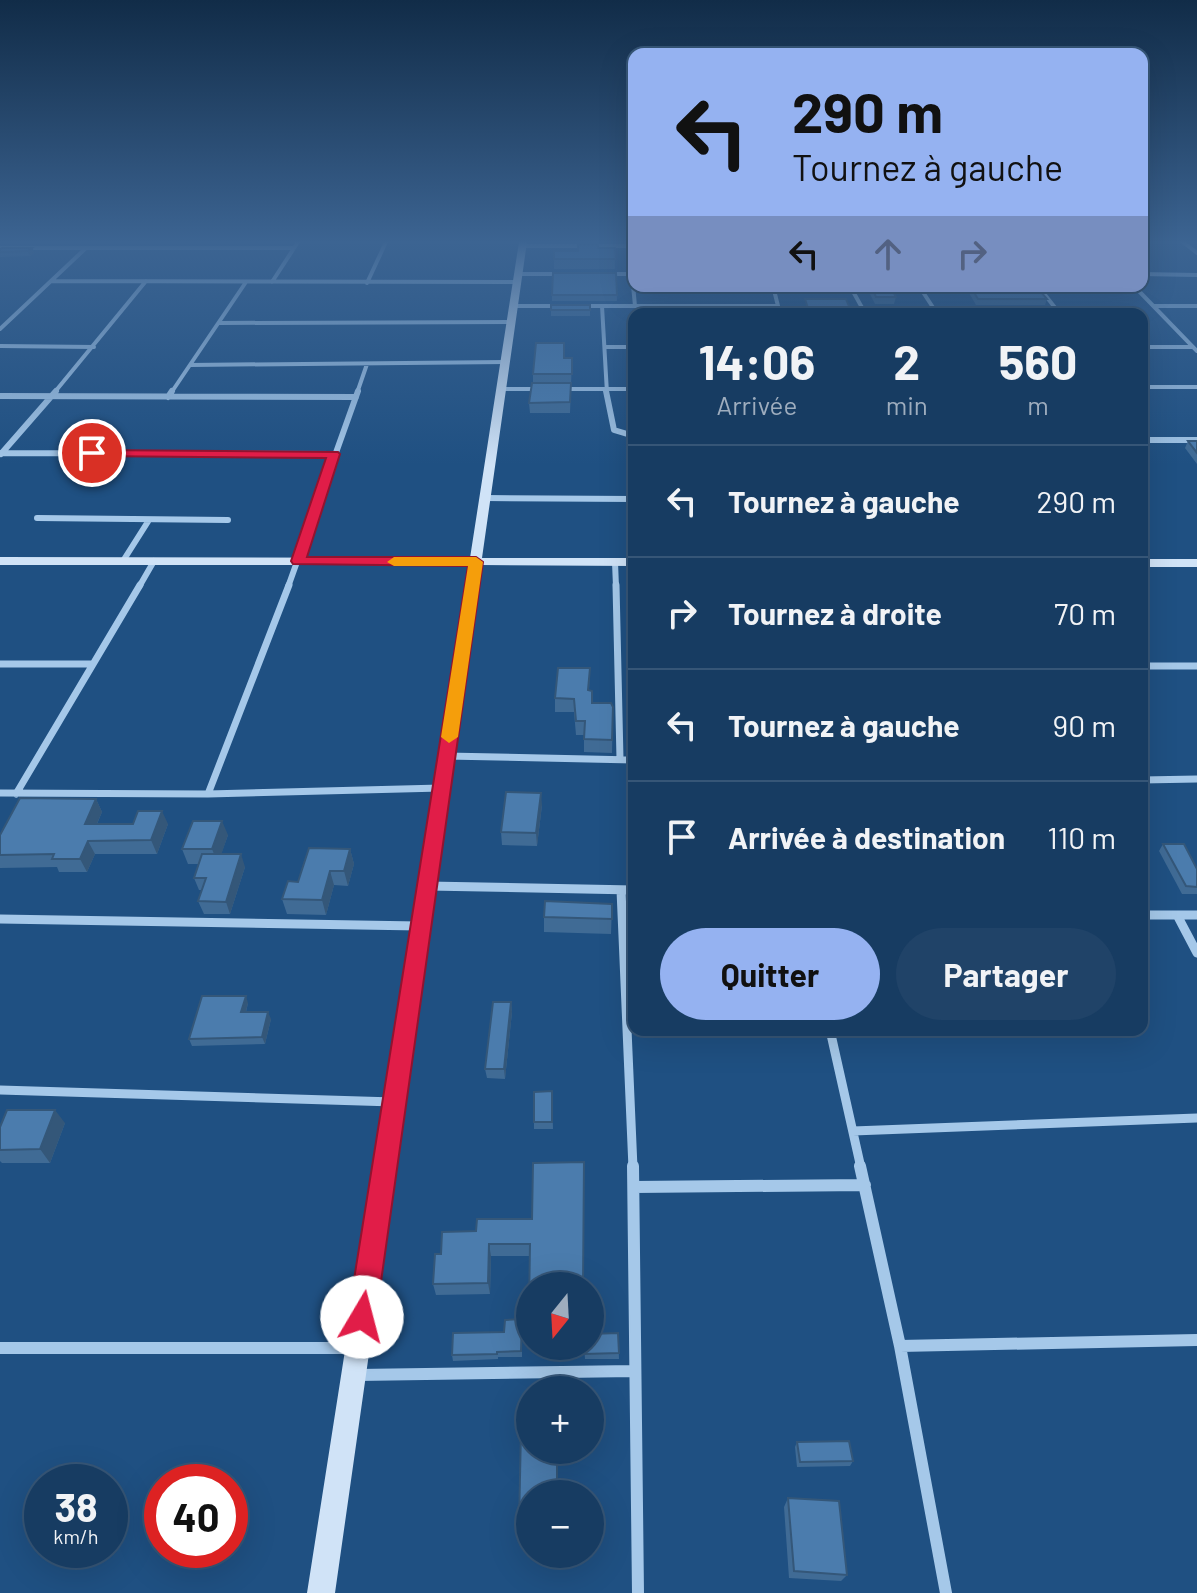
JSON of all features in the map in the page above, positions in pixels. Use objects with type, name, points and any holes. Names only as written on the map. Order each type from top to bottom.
[{"type":"street","points":[[1,454],[118,316]]},
{"type":"street","points":[[168,397],[223,316]]},
{"type":"street","points":[[219,323],[437,316]]},
{"type":"street","points":[[321,1593],[513,316]]},
{"type":"street","points":[[603,316],[606,390],[614,430],[628,435]]},
{"type":"street","points":[[1164,316],[1195,349]]},
{"type":"street","points":[[0,346],[94,347]]},
{"type":"street","points":[[605,347],[628,347]]},
{"type":"street","points":[[1148,347],[1195,349]]},
{"type":"street","points":[[190,365],[505,362]]},
{"type":"street","points":[[208,794],[298,561],[367,364]]},
{"type":"street","points":[[1148,387],[1197,387]]},
{"type":"street","points":[[501,389],[628,389]]},
{"type":"street","points":[[0,396],[356,397]]},
{"type":"street","points":[[1148,440],[1197,440]]},
{"type":"street","points":[[1,454],[334,454]]},
{"type":"street","points":[[485,498],[628,499]]},
{"type":"street","points":[[37,518],[228,520]]},
{"type":"street","points":[[123,561],[149,520]]},
{"type":"street","points":[[0,561],[628,562]]},
{"type":"street","points":[[16,794],[154,561]]},
{"type":"street","points":[[615,562],[620,759]]},
{"type":"street","points":[[1148,563],[1197,563]]},
{"type":"street","points":[[0,664],[93,664]]},
{"type":"street","points":[[1148,666],[1197,666]]},
{"type":"street","points":[[446,756],[628,760]]},
{"type":"street","points":[[1148,780],[1197,779]]},
{"type":"street","points":[[0,793],[208,794],[441,788]]},
{"type":"street","points":[[427,886],[628,890]]},
{"type":"street","points":[[1148,915],[1197,915]]},
{"type":"street","points":[[1177,915],[1197,953]]},
{"type":"street","points":[[0,919],[421,926]]},
{"type":"street","points":[[631,1036],[638,1593]]},
{"type":"street","points":[[831,1036],[900,1346],[946,1593]]},
{"type":"street","points":[[0,1090],[394,1102]]},
{"type":"street","points":[[853,1131],[1197,1118]]},
{"type":"street","points":[[634,1187],[865,1185]]},
{"type":"street","points":[[900,1346],[1197,1340]]},
{"type":"street","points":[[0,1348],[357,1348]]},
{"type":"street","points":[[354,1375],[634,1371]]},
{"type":"building","points":[[536,343],[564,343],[564,358],[572,358],[572,374],[533,374]]},
{"type":"building","points":[[532,383],[571,383],[570,402],[529,403]]},
{"type":"building","points":[[1188,441],[1197,441],[1197,453]]},
{"type":"building","points":[[558,668],[590,668],[588,690],[592,691],[592,703],[611,703],[613,707],[612,740],[584,739],[585,721],[576,721],[574,699],[555,698]]},
{"type":"building","points":[[506,792],[541,793],[536,833],[501,832]]},
{"type":"building","points":[[20,798],[96,799],[85,824],[133,824],[138,811],[162,811],[151,840],[88,841],[80,859],[52,859],[54,854],[0,855],[0,835]]},
{"type":"building","points":[[193,821],[222,821],[212,849],[182,849]]},
{"type":"building","points":[[1163,844],[1184,844],[1197,869],[1197,887],[1186,886]]},
{"type":"building","points":[[309,848],[350,849],[344,871],[330,871],[322,900],[282,899],[288,881],[298,882]]},
{"type":"building","points":[[202,854],[241,854],[226,902],[198,901],[206,878],[194,878]]},
{"type":"building","points":[[545,901],[612,904],[612,919],[544,917]]},
{"type":"building","points":[[202,996],[246,996],[241,1012],[268,1012],[262,1037],[189,1039]]},
{"type":"building","points":[[493,1002],[511,1002],[504,1069],[485,1069]]},
{"type":"building","points":[[552,1091],[552,1122],[534,1122],[534,1092]]},
{"type":"building","points":[[7,1110],[55,1110],[40,1149],[0,1150],[0,1127]]},
{"type":"building","points":[[584,1162],[583,1272],[530,1272],[530,1244],[489,1244],[488,1283],[433,1284],[435,1254],[441,1254],[442,1232],[476,1231],[477,1219],[532,1219],[533,1163]]},
{"type":"building","points":[[516,1319],[516,1351],[452,1355],[453,1333],[504,1332],[505,1320]]},
{"type":"building","points":[[618,1333],[619,1353],[604,1353],[604,1334]]},
{"type":"building","points":[[849,1441],[853,1461],[800,1462],[797,1442]]},
{"type":"building","points":[[520,1464],[557,1464],[557,1480],[520,1480]]},
{"type":"building","points":[[788,1498],[839,1501],[847,1575],[794,1571]]},
{"type":"slow traffic","points":[[394,562],[476,562],[449,737]]},
{"type":"route","points":[[92,453],[334,454],[298,561],[476,562],[362,1317]]}]
